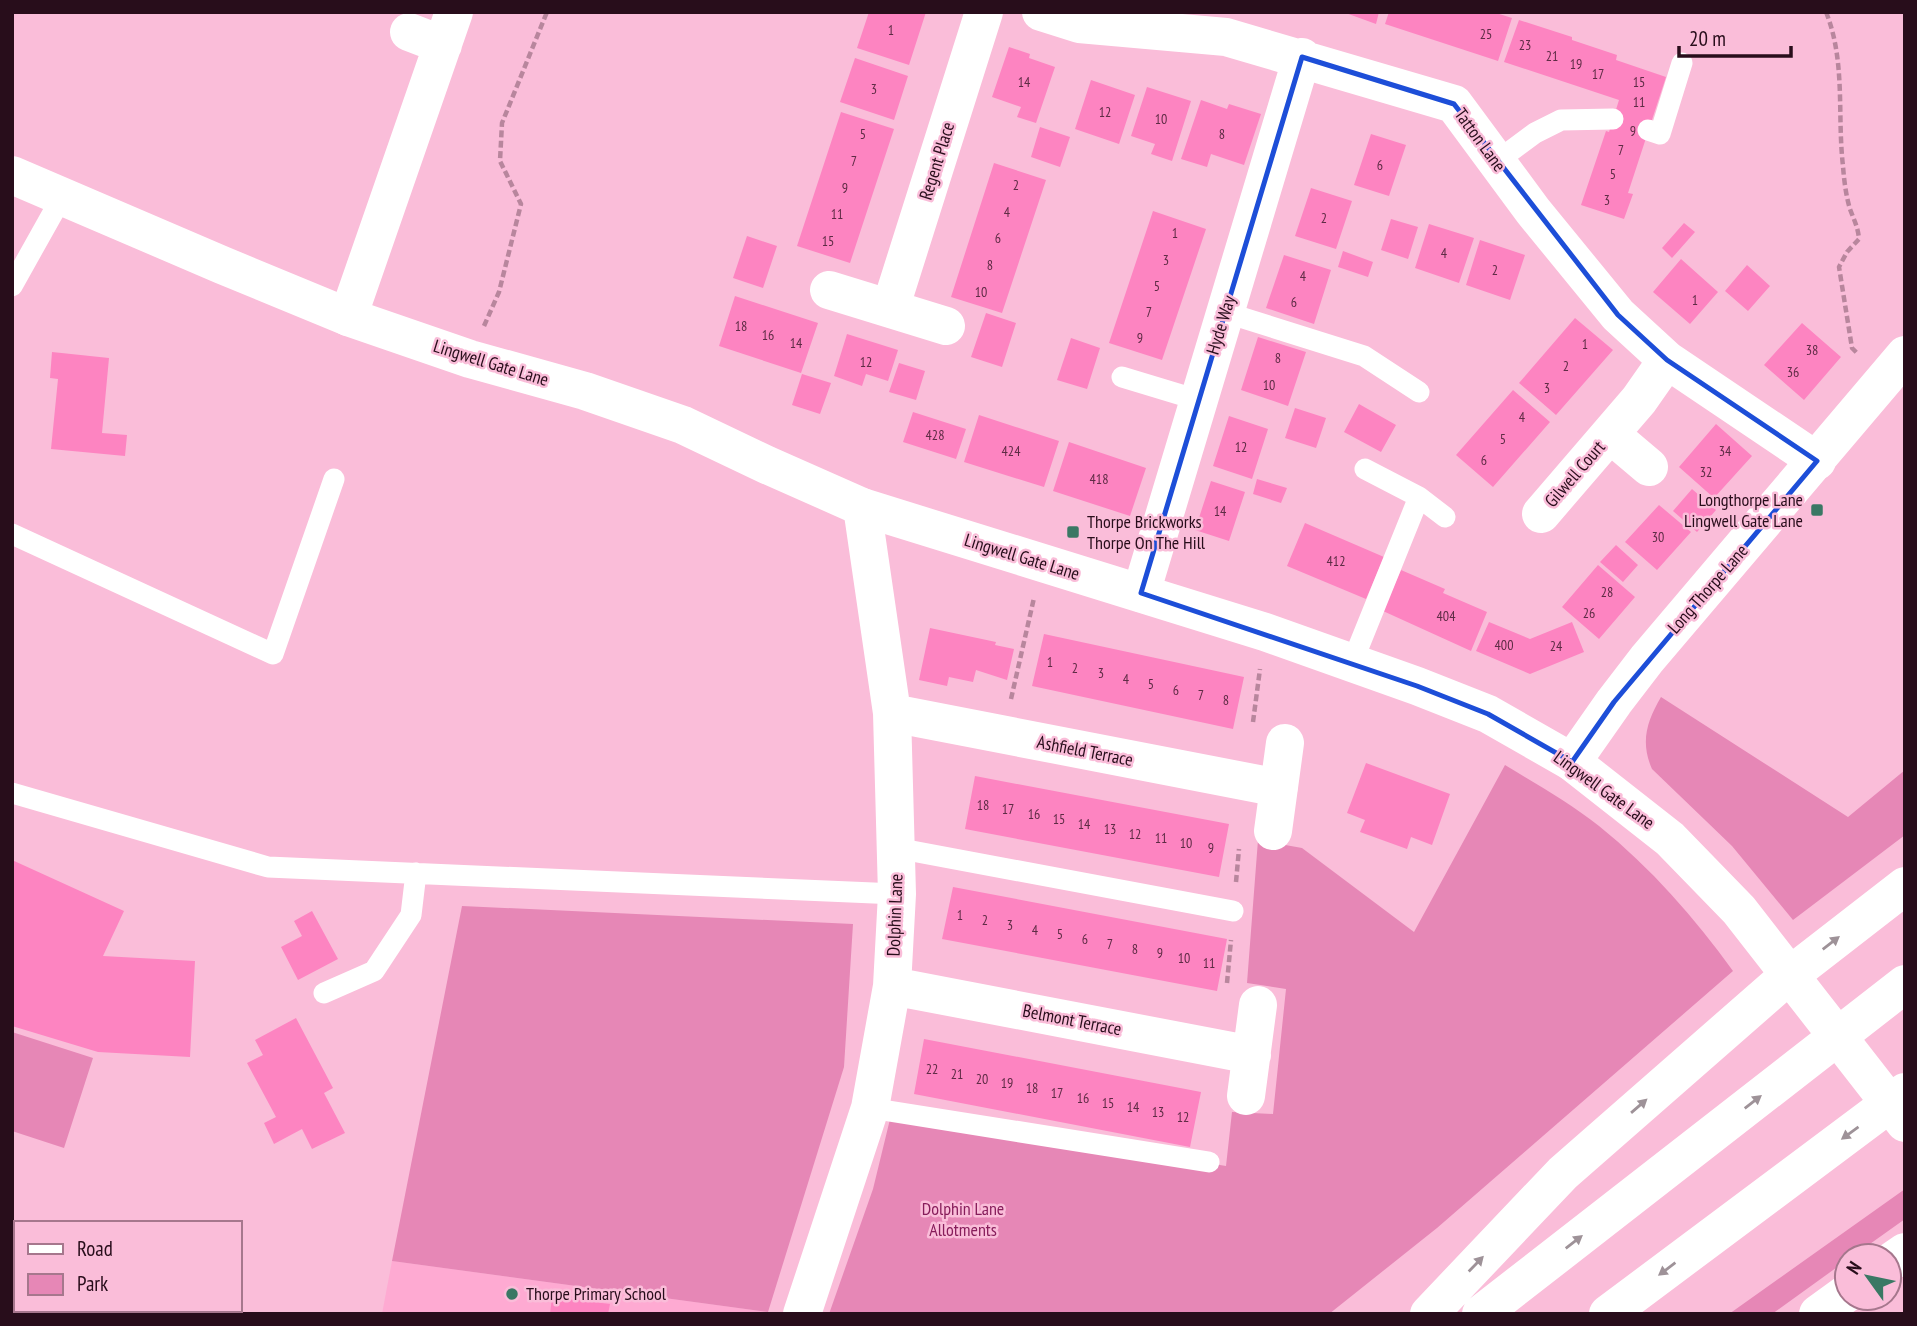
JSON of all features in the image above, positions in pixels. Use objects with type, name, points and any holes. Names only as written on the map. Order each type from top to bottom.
[{"type":"main road","name":"Regent Place","points":[[891,309],[984,12]]},
{"type":"main road","name":"Tatton Lane","points":[[1041,12],[1079,24],[1191,23],[1226,37],[1302,57],[1454,104],[1581,272],[1618,315],[1667,360],[1817,461]]},
{"type":"main road","points":[[348,317],[435,30]]},
{"type":"main road","name":"Hyde Way","points":[[1141,593],[1302,57]]},
{"type":"main road","name":"Lingwell Gate Lane","points":[[12,174],[348,317],[470,359],[585,391],[683,425],[862,506],[1265,632],[1488,714],[1572,762],[1670,839],[1739,910],[1905,1123]]},
{"type":"main road","points":[[829,290],[946,326]]},
{"type":"main road","name":"Gilwell Court","points":[[1541,514],[1610,434],[1667,360]]},
{"type":"main road","name":"Long Thorpe Lane","points":[[1572,762],[1647,659],[1894,368]]},
{"type":"main road","name":"Gilwell Court","points":[[1610,434],[1649,467]]},
{"type":"main road","name":"Dolphin Lane","points":[[802,1314],[870,1108],[892,986],[897,894],[892,713],[862,506]]},
{"type":"main road","name":"Ashfield Terrace","points":[[892,713],[1279,788]]},
{"type":"main road","points":[[1273,831],[1285,743]]},
{"type":"main road","points":[[1429,1314],[1563,1173],[1780,983],[1905,887]]},
{"type":"main road","points":[[1481,1314],[1905,984]]},
{"type":"main road","name":"Belmont Terrace","points":[[892,986],[1252,1055]]},
{"type":"main road","points":[[1246,1096],[1258,1005]]},
{"type":"main road","points":[[1608,1314],[1905,1092]]},
{"type":"main road","points":[[1818,1314],[1833,1303]]},
{"type":"lane","points":[[1648,130],[1660,134],[1682,63]]},
{"type":"lane","points":[[1496,162],[1535,133],[1561,120],[1613,119]]},
{"type":"lane","points":[[12,286],[63,195]]},
{"type":"lane","points":[[1224,312],[1364,356],[1419,392]]},
{"type":"lane","points":[[1122,377],[1198,400]]},
{"type":"lane","points":[[1366,469],[1419,497],[1445,517]]},
{"type":"lane","points":[[12,534],[273,653],[334,479]]},
{"type":"lane","points":[[1352,663],[1419,497]]},
{"type":"lane","points":[[12,793],[268,867],[897,894]]},
{"type":"lane","points":[[896,848],[1233,911]]},
{"type":"lane","points":[[324,993],[374,971],[411,915],[416,873]]},
{"type":"lane","points":[[870,1108],[1209,1162]]},
{"type":"path","points":[[470,359],[499,292],[521,204],[500,162],[502,123],[547,12]]},
{"type":"path","points":[[1826,12],[1834,32],[1839,64],[1842,166],[1850,208],[1858,225],[1859,239],[1847,252],[1839,267],[1852,348],[1894,368]]},
{"type":"path","points":[[1003,734],[1042,563]]},
{"type":"highlighted area","points":[[1302,57],[1454,104],[1618,315],[1667,360],[1817,461],[1614,702],[1572,762],[1488,714],[1417,686],[1141,593]]},
{"type":"shaded area","name":"Thorpe Primary School","points":[[392,1261],[768,1312],[768,1314],[382,1314]]},
{"type":"green space","points":[[1661,697],[1848,817],[1905,770],[1905,835],[1793,920],[1732,846],[1652,769],[1646,750],[1647,732]]},
{"type":"green space","name":"Dolphin Lane Allotments","points":[[1505,765],[1576,809],[1637,859],[1671,894],[1733,971],[1437,1228],[1329,1314],[829,1314],[873,1189],[892,1111],[1226,1166],[1232,1112],[1273,1114],[1286,989],[1247,983],[1258,840],[1302,848],[1414,932]]},
{"type":"green space","points":[[462,906],[853,924],[844,1067],[768,1312],[392,1261]]},
{"type":"green space","points":[[12,1032],[93,1058],[64,1148],[12,1131]]},
{"type":"green space","points":[[1905,1189],[1905,1219],[1873,1242],[1833,1242],[1833,1270],[1772,1314],[1729,1314]]},
{"type":"building","points":[[869,12],[926,12],[909,65],[857,48]]},
{"type":"building","points":[[1343,12],[1379,12],[1376,24]]},
{"type":"building","points":[[1389,12],[1493,12],[1512,18],[1498,61],[1385,24]]},
{"type":"building","points":[[1519,20],[1572,37],[1572,40],[1617,55],[1616,60],[1666,77],[1628,193],[1633,194],[1624,219],[1581,205],[1619,100],[1504,62]]},
{"type":"building","points":[[1009,47],[1030,54],[1029,58],[1055,67],[1036,123],[1017,117],[1021,107],[992,97]]},
{"type":"building","points":[[855,58],[908,76],[894,120],[840,102]]},
{"type":"building","points":[[1091,80],[1135,95],[1119,144],[1075,129]]},
{"type":"building","points":[[1147,87],[1191,101],[1172,161],[1151,154],[1155,144],[1131,136]]},
{"type":"building","points":[[1201,100],[1227,109],[1229,104],[1261,114],[1244,165],[1211,154],[1207,167],[1181,159]]},
{"type":"building","points":[[841,112],[894,129],[850,263],[797,246]]},
{"type":"building","points":[[1040,127],[1070,137],[1060,167],[1031,157]]},
{"type":"building","points":[[1371,134],[1406,145],[1389,196],[1354,185]]},
{"type":"building","points":[[994,163],[1046,180],[1002,313],[951,297]]},
{"type":"building","points":[[1311,188],[1352,201],[1336,249],[1295,236]]},
{"type":"building","points":[[1153,211],[1206,229],[1162,360],[1109,343]]},
{"type":"building","points":[[1391,219],[1418,227],[1408,259],[1381,250]]},
{"type":"building","points":[[1684,223],[1695,232],[1672,258],[1662,248]]},
{"type":"building","points":[[1429,224],[1474,238],[1459,283],[1415,268]]},
{"type":"building","points":[[747,236],[777,246],[763,288],[733,278]]},
{"type":"building","points":[[1480,240],[1525,255],[1510,300],[1466,285]]},
{"type":"building","points":[[1343,251],[1373,262],[1368,277],[1338,267]]},
{"type":"building","points":[[1284,255],[1331,270],[1314,324],[1266,308]]},
{"type":"building","points":[[1681,259],[1718,292],[1690,324],[1653,292]]},
{"type":"building","points":[[1747,265],[1770,286],[1748,311],[1725,291]]},
{"type":"building","points":[[735,296],[818,323],[801,373],[719,346]]},
{"type":"building","points":[[986,313],[1016,323],[1002,367],[971,357]]},
{"type":"building","points":[[1575,318],[1613,350],[1556,415],[1519,383]]},
{"type":"building","points":[[1802,323],[1841,357],[1804,400],[1764,365]]},
{"type":"building","points":[[847,334],[898,350],[888,381],[866,374],[862,386],[834,376]]},
{"type":"building","points":[[1258,337],[1306,352],[1288,406],[1241,390]]},
{"type":"building","points":[[1071,338],[1100,348],[1087,389],[1057,380]]},
{"type":"building","points":[[52,352],[109,358],[102,433],[127,435],[125,456],[51,449],[58,379],[50,378]]},
{"type":"building","points":[[899,363],[925,371],[916,400],[889,392]]},
{"type":"building","points":[[802,374],[831,383],[820,414],[792,405]]},
{"type":"building","points":[[1513,390],[1550,422],[1493,487],[1456,455]]},
{"type":"building","points":[[1359,404],[1396,425],[1381,452],[1344,432]]},
{"type":"building","points":[[1295,408],[1326,418],[1316,448],[1285,438]]},
{"type":"building","points":[[913,412],[966,429],[956,459],[903,442]]},
{"type":"building","points":[[979,415],[1059,441],[1044,487],[964,462]]},
{"type":"building","points":[[1229,416],[1268,429],[1252,479],[1213,466]]},
{"type":"building","points":[[1716,424],[1752,456],[1714,498],[1679,467]]},
{"type":"building","points":[[1069,442],[1146,468],[1130,516],[1053,491]]},
{"type":"building","points":[[1257,479],[1287,488],[1281,503],[1253,494]]},
{"type":"building","points":[[1211,481],[1245,492],[1229,541],[1195,530]]},
{"type":"building","points":[[1692,489],[1716,510],[1697,532],[1673,511]]},
{"type":"building","points":[[1659,505],[1691,532],[1657,570],[1625,542]]},
{"type":"building","points":[[1305,523],[1384,557],[1366,599],[1287,566]]},
{"type":"building","points":[[1616,545],[1638,565],[1623,582],[1600,562]]},
{"type":"building","points":[[1598,565],[1635,597],[1599,639],[1562,607]]},
{"type":"building","points":[[1401,570],[1445,589],[1443,593],[1487,612],[1471,651],[1383,611]]},
{"type":"building","points":[[1489,622],[1530,639],[1572,622],[1584,652],[1530,674],[1476,651]]},
{"type":"building","points":[[930,628],[996,642],[995,645],[1014,649],[1007,680],[976,670],[973,682],[949,677],[947,686],[919,680]]},
{"type":"building","points":[[1044,634],[1244,677],[1233,729],[1032,686]]},
{"type":"building","points":[[1366,763],[1450,794],[1432,845],[1411,837],[1407,849],[1360,832],[1365,820],[1347,813]]},
{"type":"building","points":[[975,776],[1229,824],[1219,877],[965,829]]},
{"type":"building","points":[[12,860],[124,911],[103,956],[195,961],[190,1057],[98,1052],[12,1026]]},
{"type":"building","points":[[953,887],[1227,939],[1217,991],[942,939]]},
{"type":"building","points":[[312,911],[338,959],[298,980],[281,947],[302,936],[294,921]]},
{"type":"building","points":[[296,1018],[333,1088],[324,1093],[345,1133],[312,1149],[302,1129],[274,1144],[264,1123],[276,1117],[247,1063],[263,1055],[255,1040]]},
{"type":"building","points":[[924,1039],[1201,1092],[1190,1147],[914,1094]]},
{"type":"building","points":[[552,1297],[610,1304],[608,1314],[550,1314]]},
{"type":"place","name":"Longthorpe Lane Lingwell Gate Lane","points":[[1817,510]]},
{"type":"place","name":"Thorpe Brickworks Thorpe On The Hill","points":[[1073,532]]},
{"type":"place","name":"Thorpe Primary School","points":[[512,1294]]}]
